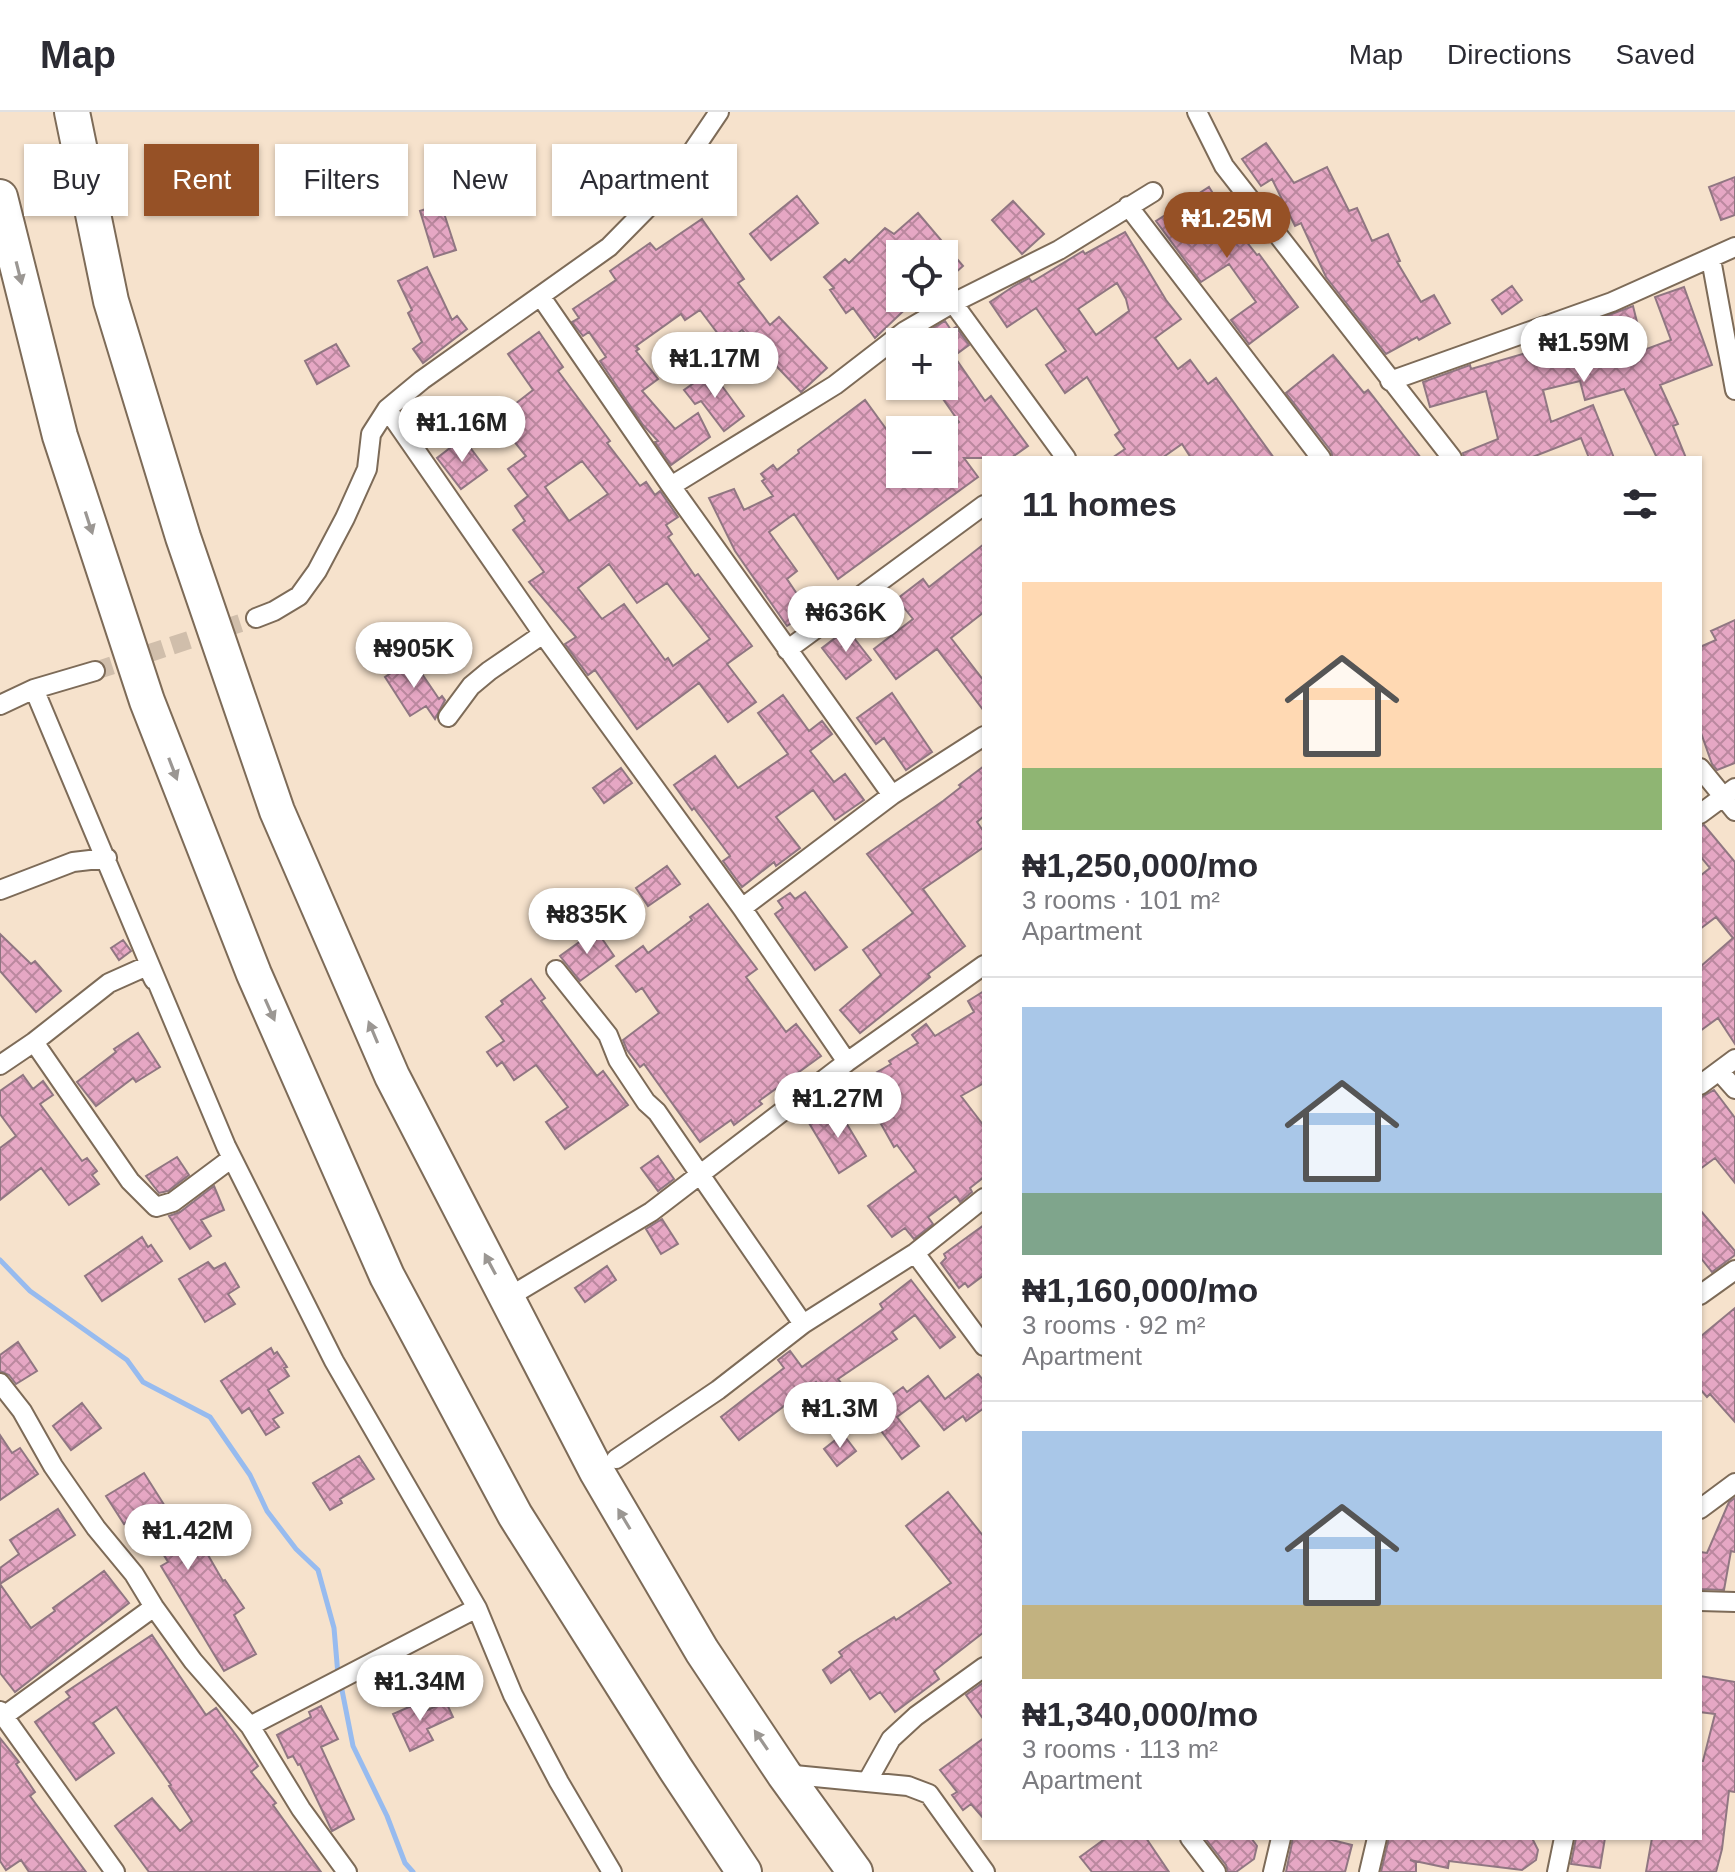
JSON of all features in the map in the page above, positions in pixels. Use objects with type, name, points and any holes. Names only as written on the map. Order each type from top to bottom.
[{"type":"highway","points":[[72,112],[111,301],[183,537],[277,811],[392,1076],[597,1472],[702,1651],[784,1774],[855,1872]]},
{"type":"highway","points":[[0,197],[60,436],[147,701],[254,974],[374,1247],[515,1515],[744,1872]]},
{"type":"street","points":[[256,618],[299,596],[317,571],[367,469],[371,434],[387,409],[422,380],[609,247],[669,186],[719,112]]},
{"type":"street","points":[[1197,112],[1224,166],[1450,456]]},
{"type":"street","points":[[958,300],[1059,250],[1153,192]]},
{"type":"street","points":[[1128,206],[1319,456]]},
{"type":"street","points":[[1390,381],[1612,302],[1735,247]]},
{"type":"street","points":[[1711,259],[1735,390]]},
{"type":"street","points":[[541,297],[671,486],[892,795]]},
{"type":"street","points":[[958,310],[1058,455]]},
{"type":"street","points":[[671,486],[835,385],[905,331],[938,312]]},
{"type":"street","points":[[387,409],[543,634],[742,908],[847,1062]]},
{"type":"street","points":[[787,650],[982,506]]},
{"type":"street","points":[[448,717],[471,686],[543,634]]},
{"type":"street","points":[[0,705],[34,689],[95,671]]},
{"type":"street","points":[[34,689],[232,1158],[334,1361],[477,1608],[513,1695],[612,1872]]},
{"type":"street","points":[[742,908],[892,795],[982,737]]},
{"type":"street","points":[[1702,770],[1731,799],[1702,813]]},
{"type":"street","points":[[0,890],[73,862],[107,858]]},
{"type":"street","points":[[0,1065],[109,983],[147,966],[162,996]]},
{"type":"street","points":[[507,1298],[651,1212],[847,1062],[982,966]]},
{"type":"street","points":[[556,970],[608,1035],[618,1060],[646,1102],[657,1112],[803,1324]]},
{"type":"street","points":[[34,1042],[130,1181],[156,1207],[173,1202],[232,1158]]},
{"type":"street","points":[[1702,1084],[1735,1059]]},
{"type":"street","points":[[1719,1071],[1735,1089]]},
{"type":"street","points":[[616,1459],[718,1390],[803,1324],[915,1253],[982,1200]]},
{"type":"street","points":[[915,1253],[982,1343]]},
{"type":"street","points":[[1702,1294],[1735,1270]]},
{"type":"street","points":[[0,1383],[22,1411],[53,1466],[96,1528],[134,1574],[193,1661],[250,1726],[301,1809],[347,1872]]},
{"type":"street","points":[[1702,1508],[1735,1483]]},
{"type":"street","points":[[1702,1601],[1735,1602]]},
{"type":"street","points":[[115,1872],[2,1713],[154,1607]]},
{"type":"street","points":[[250,1726],[477,1608]]},
{"type":"street","points":[[867,1782],[891,1739],[916,1716],[982,1668]]},
{"type":"street","points":[[784,1774],[908,1786],[929,1794],[985,1872]]},
{"type":"street","points":[[1192,1840],[1216,1872]]},
{"type":"street","points":[[1273,1872],[1281,1840]]},
{"type":"street","points":[[1369,1872],[1377,1840]]},
{"type":"street","points":[[1557,1872],[1564,1840]]},
{"type":"building","points":[[1266,143],[1294,183],[1327,167],[1349,211],[1357,208],[1372,241],[1388,234],[1400,261],[1397,262],[1421,302],[1434,295],[1450,323],[1386,354],[1326,277],[1301,223],[1295,226],[1272,179],[1261,186],[1242,159]]},
{"type":"building","points":[[1735,177],[1735,215],[1721,220],[1709,187]]},
{"type":"building","points":[[1209,187],[1230,221],[1298,307],[1249,344],[1231,320],[1256,302],[1229,264],[1201,282],[1156,221]]},
{"type":"building","points":[[797,196],[818,223],[771,260],[750,234]]},
{"type":"building","points":[[1013,201],[1044,234],[1022,254],[992,220]]},
{"type":"building","points":[[424,210],[424,216],[445,216],[456,250],[434,257],[420,211]]},
{"type":"building","points":[[918,213],[941,240],[886,240],[886,312],[902,312],[875,338],[853,308],[846,313],[830,290],[834,288],[824,277],[845,259],[849,263],[885,228],[894,234]]},
{"type":"building","points":[[702,219],[744,279],[738,283],[770,325],[779,317],[827,368],[801,392],[742,330],[725,343],[700,310],[685,320],[681,314],[636,346],[639,349],[636,351],[658,379],[642,391],[675,429],[698,413],[710,437],[671,465],[655,442],[658,441],[643,425],[600,361],[606,357],[589,332],[583,336],[572,322],[579,318],[573,309],[616,280],[610,271],[650,243],[656,250]]},
{"type":"building","points":[[1125,232],[1181,319],[1155,338],[1178,369],[1190,360],[1208,384],[1216,378],[1273,456],[1190,456],[1182,444],[1165,456],[1115,456],[1125,449],[1115,435],[1120,431],[1087,377],[1065,393],[1046,365],[1066,351],[1036,308],[1007,327],[990,302],[1029,278],[1032,282],[1083,251],[1085,254]],"holes":[[[1117,283],[1129,311],[1096,335],[1078,309]]]},
{"type":"building","points":[[427,267],[452,320],[457,316],[467,329],[423,363],[413,349],[422,342],[408,313],[412,310],[398,281]]},
{"type":"building","points":[[1512,286],[1522,300],[1502,314],[1492,300]]},
{"type":"building","points":[[1684,287],[1712,365],[1660,385],[1678,424],[1673,426],[1685,456],[1656,456],[1624,389],[1585,400],[1580,381],[1543,390],[1551,422],[1593,405],[1613,456],[1588,456],[1581,438],[1535,456],[1464,456],[1463,453],[1498,439],[1486,391],[1430,407],[1423,382],[1470,365],[1471,369],[1536,350],[1535,346],[1571,337],[1569,330],[1633,306],[1644,350],[1671,340],[1655,297]]},
{"type":"building","points":[[945,321],[950,328],[933,328]]},
{"type":"building","points":[[958,330],[969,345],[958,353]]},
{"type":"building","points":[[539,332],[563,367],[558,371],[610,441],[607,443],[640,486],[646,482],[655,495],[660,491],[678,517],[666,525],[672,534],[668,537],[695,576],[698,574],[752,646],[727,664],[756,702],[728,722],[699,683],[637,729],[595,670],[588,675],[565,644],[576,637],[529,582],[544,572],[513,530],[525,521],[515,506],[528,496],[508,469],[526,456],[496,419],[533,390],[508,354]],"holes":[[[582,461],[608,494],[569,521],[545,487]],[[609,564],[637,603],[667,583],[710,639],[673,666],[668,658],[665,660],[624,604],[602,619],[578,588]]]},
{"type":"building","points":[[336,344],[349,366],[317,384],[305,361]]},
{"type":"building","points":[[1333,355],[1364,393],[1368,390],[1419,456],[1332,456],[1286,393]]},
{"type":"building","points":[[958,362],[985,401],[991,396],[1028,446],[1014,456],[964,458],[978,477],[838,579],[794,514],[769,532],[797,571],[787,579],[809,612],[787,626],[735,551],[709,498],[734,489],[744,510],[773,496],[762,481],[765,479],[761,474],[773,465],[777,470],[799,453],[798,450],[865,400],[886,429],[886,488],[958,488],[959,422],[958,416],[944,400],[958,400]]},
{"type":"building","points":[[711,371],[744,416],[724,431],[701,401],[695,404],[684,390]]},
{"type":"building","points":[[463,438],[487,470],[461,489],[437,458]]},
{"type":"building","points":[[982,546],[982,614],[951,638],[982,678],[982,708],[937,649],[896,679],[874,649],[913,619],[897,599],[923,579],[929,587]]},
{"type":"building","points":[[1735,620],[1735,763],[1717,770],[1702,736],[1702,646],[1716,640],[1711,631]]},
{"type":"building","points":[[847,629],[871,660],[846,679],[822,648]]},
{"type":"building","points":[[412,659],[439,699],[442,696],[445,700],[435,719],[426,706],[410,716],[385,677]]},
{"type":"building","points":[[892,693],[932,752],[906,770],[884,738],[876,744],[857,718]]},
{"type":"building","points":[[783,695],[809,731],[822,721],[832,734],[810,751],[834,782],[845,774],[864,800],[835,820],[813,790],[776,817],[800,848],[776,866],[774,862],[742,887],[723,861],[730,856],[674,785],[715,756],[738,788],[788,754],[758,713]]},
{"type":"building","points":[[621,768],[632,783],[604,803],[593,788]]},
{"type":"building","points":[[982,768],[982,818],[977,822],[982,829],[982,848],[923,889],[965,946],[860,1033],[840,1010],[881,975],[863,950],[913,913],[867,854],[943,801],[961,787],[959,785]]},
{"type":"building","points":[[1702,826],[1735,862],[1735,1044],[1718,1018],[1702,1030],[1702,965],[1733,938],[1716,917],[1702,928],[1702,874],[1710,868],[1702,858]]},
{"type":"building","points":[[667,866],[680,884],[648,906],[636,888]]},
{"type":"building","points":[[805,892],[847,947],[815,970],[775,914],[783,908],[778,901],[790,893],[795,899]]},
{"type":"building","points":[[708,904],[757,969],[746,977],[786,1032],[796,1024],[821,1056],[759,1101],[762,1104],[734,1125],[731,1120],[700,1142],[644,1064],[640,1067],[627,1050],[623,1040],[659,1013],[642,988],[636,992],[616,966],[643,946],[648,953]]},
{"type":"building","points":[[596,930],[614,956],[580,981],[560,956]]},
{"type":"building","points":[[0,934],[31,964],[35,961],[61,991],[36,1012],[0,971]]},
{"type":"building","points":[[123,940],[131,951],[119,960],[111,948]]},
{"type":"building","points":[[531,979],[545,998],[541,1001],[597,1076],[603,1071],[628,1105],[565,1149],[546,1122],[568,1107],[536,1065],[514,1080],[502,1062],[497,1066],[487,1052],[504,1041],[486,1017],[503,1004],[501,1001]]},
{"type":"building","points":[[982,992],[982,1084],[961,1096],[982,1123],[982,1179],[960,1202],[956,1196],[928,1217],[933,1224],[914,1239],[905,1228],[892,1237],[868,1206],[916,1171],[897,1145],[894,1147],[858,1083],[891,1064],[889,1061],[918,1043],[912,1035],[926,1024],[935,1036],[974,1012],[968,1001]]},
{"type":"building","points":[[138,1033],[160,1067],[136,1082],[133,1078],[96,1106],[77,1082],[116,1052],[114,1049]]},
{"type":"building","points":[[23,1075],[33,1089],[43,1081],[53,1095],[40,1104],[82,1161],[87,1158],[97,1171],[92,1175],[99,1184],[69,1205],[41,1168],[0,1200],[0,1148],[16,1136],[0,1114],[0,1091]]},
{"type":"building","points":[[1714,1090],[1735,1118],[1735,1183],[1715,1158],[1702,1168],[1702,1097]]},
{"type":"building","points":[[836,1106],[866,1156],[839,1173],[809,1123]]},
{"type":"building","points":[[658,1156],[674,1179],[658,1191],[641,1168]]},
{"type":"building","points":[[177,1157],[189,1175],[168,1191],[159,1193],[146,1176]]},
{"type":"building","points":[[214,1186],[224,1210],[201,1220],[211,1236],[190,1249],[169,1216],[180,1212]]},
{"type":"building","points":[[1702,1212],[1735,1251],[1735,1255],[1712,1272],[1702,1260]]},
{"type":"building","points":[[662,1219],[678,1244],[661,1254],[646,1229]]},
{"type":"building","points":[[982,1226],[982,1276],[968,1287],[965,1283],[959,1288],[941,1263],[946,1258],[944,1254]]},
{"type":"building","points":[[142,1237],[162,1261],[102,1301],[85,1276]]},
{"type":"building","points":[[208,1262],[214,1269],[225,1263],[239,1287],[228,1294],[235,1304],[205,1322],[179,1279]]},
{"type":"building","points":[[607,1266],[616,1280],[585,1302],[575,1288]]},
{"type":"building","points":[[911,1280],[955,1337],[940,1348],[915,1315],[892,1332],[897,1339],[838,1379],[842,1384],[826,1396],[816,1382],[739,1440],[721,1417],[784,1368],[778,1360],[790,1351],[802,1367],[883,1309],[880,1304]]},
{"type":"building","points":[[1735,1308],[1735,1422],[1710,1394],[1707,1397],[1702,1391],[1702,1335]]},
{"type":"building","points":[[18,1342],[37,1371],[16,1384],[9,1375],[0,1371],[0,1355]]},
{"type":"building","points":[[271,1348],[287,1367],[284,1368],[289,1376],[268,1390],[283,1413],[273,1419],[279,1427],[266,1435],[249,1408],[242,1413],[221,1381]]},
{"type":"building","points":[[978,1374],[982,1379],[982,1409],[966,1421],[963,1416],[944,1430],[920,1400],[897,1417],[919,1446],[902,1459],[865,1409],[903,1387],[907,1392],[928,1376],[945,1399]]},
{"type":"building","points":[[82,1403],[101,1428],[71,1450],[53,1426]]},
{"type":"building","points":[[843,1434],[856,1451],[837,1466],[824,1449]]},
{"type":"building","points":[[0,1435],[12,1453],[20,1448],[38,1474],[0,1500]]},
{"type":"building","points":[[359,1456],[374,1479],[340,1499],[342,1503],[330,1510],[313,1483]]},
{"type":"building","points":[[144,1473],[168,1511],[173,1508],[196,1546],[201,1543],[223,1581],[244,1608],[234,1615],[256,1654],[224,1671],[161,1566],[168,1562],[139,1514],[124,1524],[106,1496]]},
{"type":"building","points":[[948,1492],[982,1534],[982,1634],[934,1671],[939,1679],[895,1712],[880,1692],[870,1699],[850,1669],[831,1683],[823,1670],[842,1656],[839,1652],[852,1643],[894,1617],[896,1620],[951,1583],[906,1526]]},
{"type":"building","points":[[1735,1498],[1735,1552],[1731,1551],[1724,1590],[1702,1589],[1702,1552],[1707,1553],[1729,1502]]},
{"type":"building","points":[[58,1509],[75,1535],[0,1584],[0,1568],[19,1554],[10,1540]]},
{"type":"building","points":[[104,1571],[129,1603],[15,1692],[0,1673],[0,1584],[31,1628]]},
{"type":"building","points":[[152,1635],[206,1715],[216,1708],[236,1735],[258,1766],[251,1772],[276,1803],[273,1805],[321,1872],[149,1872],[115,1826],[152,1798],[180,1831],[192,1821],[171,1785],[116,1707],[93,1723],[114,1753],[76,1780],[35,1722],[70,1697],[66,1692]]},
{"type":"building","points":[[1702,1676],[1735,1682],[1735,1792],[1729,1791],[1716,1872],[1646,1872],[1652,1840],[1702,1840],[1702,1761],[1715,1714],[1702,1712]]},
{"type":"building","points":[[982,1683],[982,1717],[966,1695]]},
{"type":"building","points":[[446,1702],[453,1717],[427,1729],[433,1740],[410,1751],[393,1714],[418,1703],[423,1712]]},
{"type":"building","points":[[321,1706],[338,1739],[321,1747],[354,1819],[332,1831],[300,1764],[293,1756],[288,1758],[277,1735],[311,1717],[309,1712]]},
{"type":"building","points":[[0,1738],[19,1762],[16,1764],[35,1792],[30,1796],[86,1872],[29,1872],[21,1860],[6,1870],[0,1861]]},
{"type":"building","points":[[982,1739],[982,1817],[971,1804],[963,1810],[952,1795],[957,1792],[940,1770]]},
{"type":"building","points":[[1103,1840],[1147,1840],[1169,1872],[1092,1872],[1080,1857]]},
{"type":"building","points":[[1207,1840],[1252,1840],[1257,1846],[1254,1859],[1236,1872],[1228,1872]]},
{"type":"building","points":[[1293,1840],[1332,1840],[1352,1845],[1345,1872],[1286,1872]]},
{"type":"building","points":[[1389,1840],[1533,1840],[1538,1850],[1536,1860],[1522,1870],[1449,1861],[1448,1868],[1410,1860],[1416,1862],[1416,1872],[1381,1872]]},
{"type":"building","points":[[1576,1840],[1605,1840],[1600,1868],[1571,1864]]},
{"type":"waterway","points":[[0,1260],[30,1291],[127,1360],[143,1382],[210,1417],[250,1475],[267,1511],[296,1549],[318,1570],[334,1628],[338,1675]]},
{"type":"waterway","points":[[341,1685],[353,1746],[387,1816],[405,1863],[413,1872]]},
{"type":"tunnel","points":[[95,671],[256,618]]}]
